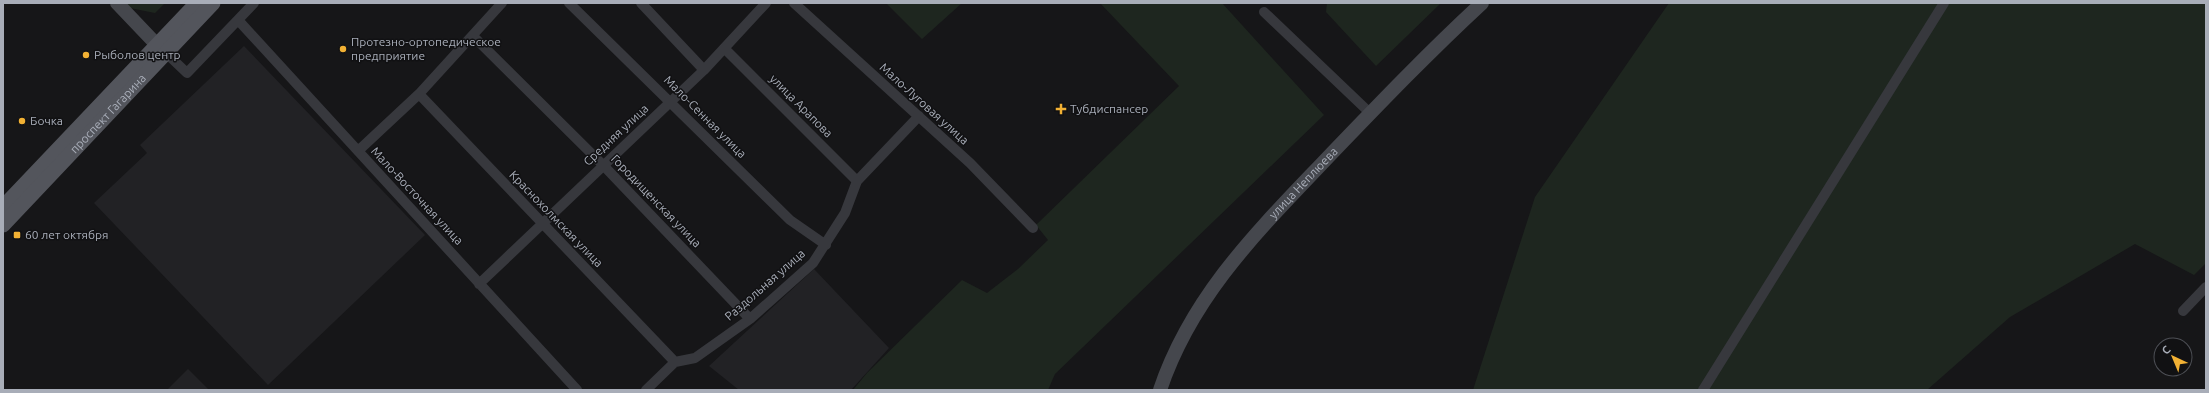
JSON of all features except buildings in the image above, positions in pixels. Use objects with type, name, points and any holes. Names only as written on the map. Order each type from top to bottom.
[{"type":"main road","points":[[117,3],[161,49]]},
{"type":"main road","name":"проспект Гагарина","points":[[3,225],[161,49],[196,3]]},
{"type":"main road","name":"проспект Гагарина","points":[[3,207],[161,49],[213,3]]},
{"type":"main road","name":"улица Неплюева","points":[[1160,390],[1173,356],[1187,328],[1206,296],[1232,260],[1370,114],[1482,3]]},
{"type":"street","points":[[161,49],[187,73],[254,3]]},
{"type":"street","points":[[358,151],[419,94],[502,3]]},
{"type":"street","name":"Мало-Сенная улица","points":[[569,3],[790,220],[826,245]]},
{"type":"street","points":[[641,3],[704,70]]},
{"type":"street","name":"Средняя улица","points":[[479,284],[726,49],[766,3]]},
{"type":"street","name":"Мало-Луговая улица","points":[[794,3],[970,163],[1033,228]]},
{"type":"street","points":[[1703,390],[1944,3]]},
{"type":"street","points":[[1264,12],[1370,114]]},
{"type":"street","name":"Мало-Восточная улица","points":[[238,20],[578,390]]},
{"type":"street","name":"Городищенская улица","points":[[473,36],[603,165],[750,318]]},
{"type":"street","name":"улица Арапова","points":[[726,49],[857,181]]},
{"type":"street","name":"Краснохолмская улица","points":[[419,94],[675,362]]},
{"type":"street","name":"Раздольная улица","points":[[675,362],[695,358],[750,318],[813,263],[826,245],[846,211],[857,181],[919,116]]},
{"type":"street","points":[[2183,312],[2206,287]]},
{"type":"street","points":[[646,390],[675,362]]},
{"type":"shaded area","points":[[125,3],[165,3],[155,13],[130,8]]},
{"type":"shaded area","points":[[886,3],[962,3],[922,39]]},
{"type":"shaded area","points":[[1100,3],[1222,3],[1324,115],[1055,374],[1048,390],[853,390],[867,373],[962,280],[987,293],[1018,269],[1048,240],[1036,225],[1179,86]]},
{"type":"shaded area","points":[[1327,3],[1441,3],[1376,66],[1326,12]]},
{"type":"shaded area","points":[[1669,3],[2206,3],[2206,263],[2194,275],[2135,244],[2010,317],[1927,390],[1473,390],[1535,197]]},
{"type":"shaded area","points":[[244,46],[425,235],[268,385],[94,203],[147,153],[140,145]]},
{"type":"shaded area","points":[[814,269],[889,348],[851,390],[739,390],[709,366]]},
{"type":"shaded area","points":[[188,369],[209,390],[167,390]]},
{"type":"place","name":"Протезно-ортопедическое предприятие","points":[[343,49]]},
{"type":"place","name":"Рыболов центр","points":[[86,55]]},
{"type":"place","name":"Тубдиспансер","points":[[1061,109]]},
{"type":"place","name":"Бочка","points":[[22,121]]},
{"type":"place","name":"60 лет октября","points":[[17,235]]}]
